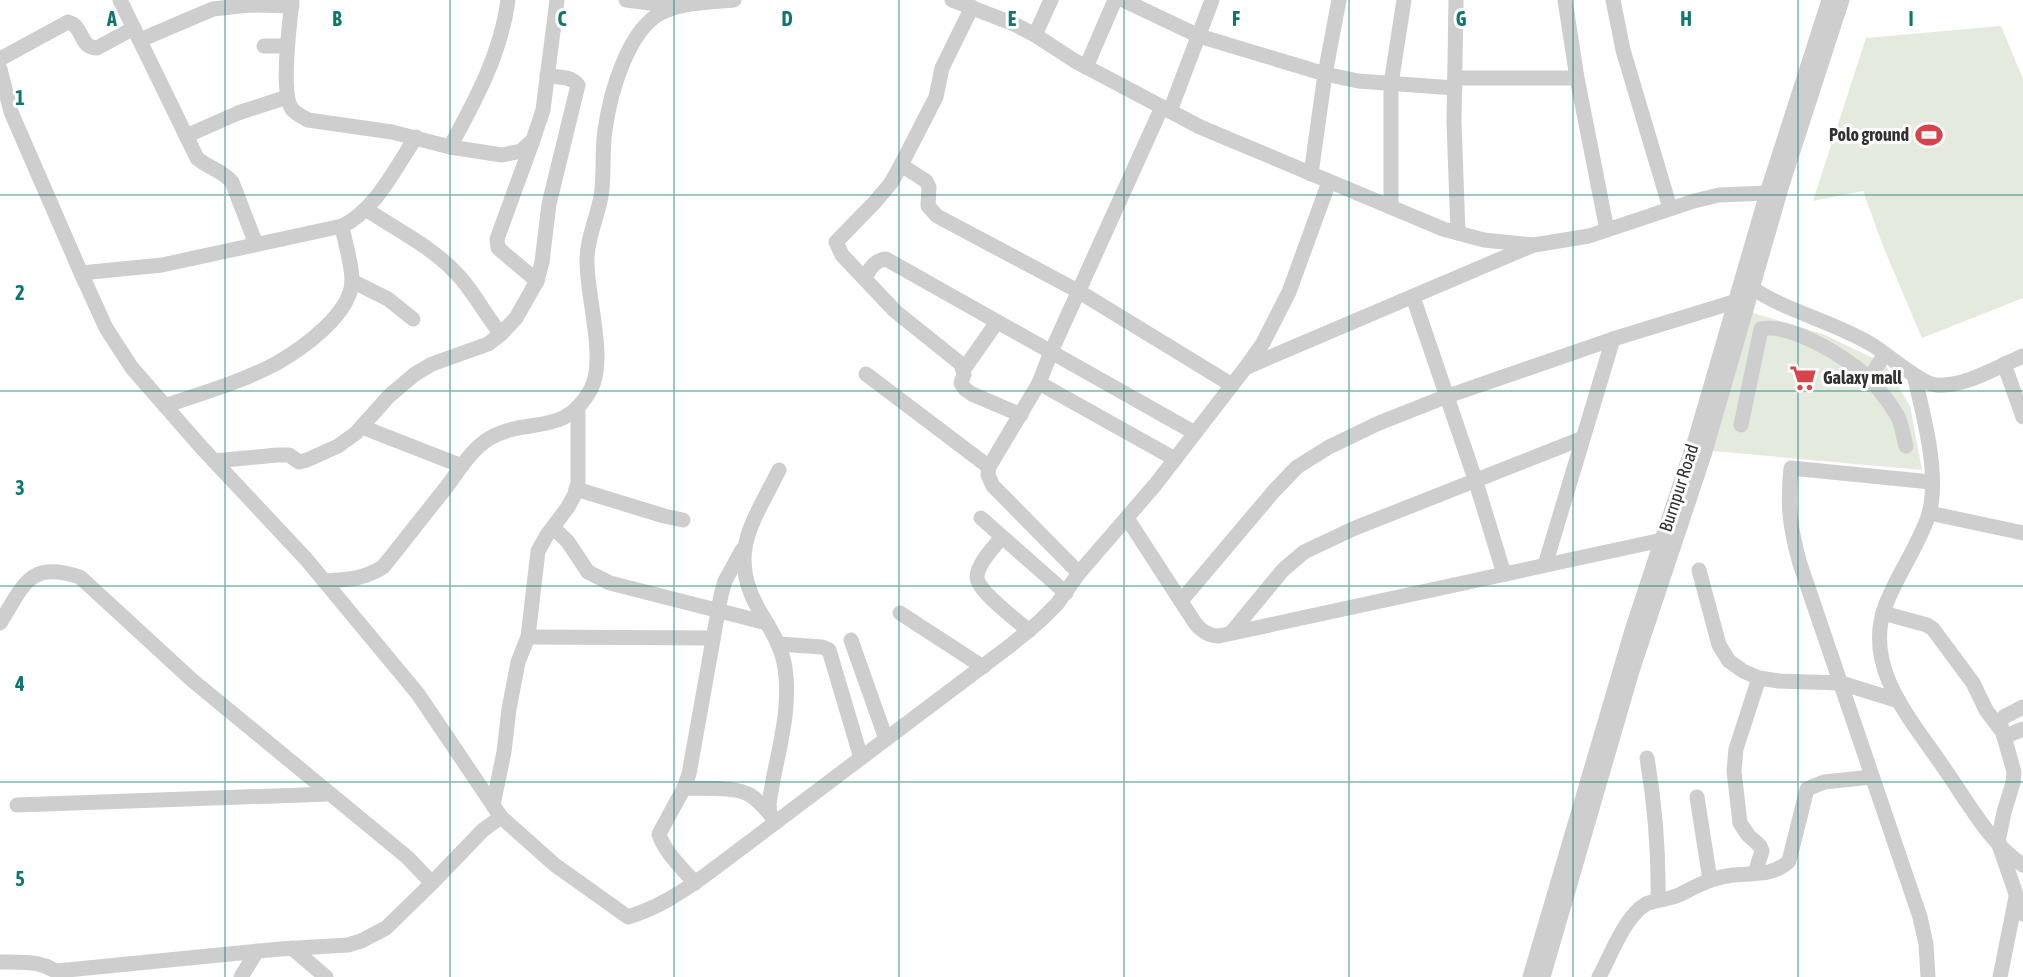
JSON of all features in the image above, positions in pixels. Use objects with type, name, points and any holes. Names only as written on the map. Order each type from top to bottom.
[{"type":"street","points":[[120,0],[196,158],[226,175],[232,182],[256,244]]},
{"type":"street","points":[[450,147],[490,67],[508,0]]},
{"type":"street","points":[[537,281],[498,248],[497,239],[543,110],[557,0]]},
{"type":"street","points":[[626,0],[686,4],[727,0]]},
{"type":"street","points":[[952,0],[978,6],[1035,35],[1086,67],[1200,127],[1329,182],[1458,233],[1484,240],[1534,245]]},
{"type":"street","points":[[1035,35],[1051,0]]},
{"type":"street","points":[[1086,67],[1116,0]]},
{"type":"street","points":[[1123,0],[1199,36],[1325,74],[1391,84],[1577,78]]},
{"type":"street","points":[[1080,573],[993,486],[988,475],[989,467],[1040,383],[1078,291],[1166,109],[1199,36],[1212,0]]},
{"type":"street","points":[[1311,174],[1325,74],[1339,0]]},
{"type":"street","points":[[1391,207],[1391,84],[1404,0]]},
{"type":"street","points":[[1456,0],[1458,233]]},
{"type":"street","points":[[1565,0],[1577,78],[1607,230]]},
{"type":"street","points":[[1613,0],[1623,50],[1670,208]]},
{"type":"street","name":"Burnpur Road","points":[[1530,977],[1633,627],[1696,437],[1737,301],[1747,284],[1767,193],[1829,0]]},
{"type":"street","points":[[1543,977],[1629,682],[1704,455],[1747,284],[1842,0]]},
{"type":"street","points":[[0,59],[68,22],[77,27],[85,44],[97,48],[213,9],[292,3],[287,46],[287,98],[292,109],[308,120],[392,132],[450,147],[502,155],[521,151],[533,140]]},
{"type":"street","points":[[324,580],[359,579],[383,567],[462,466],[487,440],[497,434],[553,423],[574,411],[591,388],[597,375],[597,355],[587,259],[589,240],[602,189],[603,152],[610,108],[633,39],[660,13],[686,4]]},
{"type":"street","points":[[964,369],[961,364],[906,322],[842,255],[836,242],[891,183],[936,97],[942,68],[978,6]]},
{"type":"street","points":[[264,46],[287,46]]},
{"type":"street","points":[[0,69],[11,112],[81,273],[106,328],[132,368],[324,580],[418,694],[497,811],[555,865],[628,917],[648,911],[695,883],[773,818],[861,758],[1029,631],[1057,604],[1175,459],[1246,368],[1263,342],[1289,292],[1329,182]]},
{"type":"street","points":[[214,460],[289,455],[299,462],[338,446],[362,427],[389,396],[415,374],[432,364],[481,347],[501,334],[516,318],[537,281],[542,262],[549,204],[578,85],[574,80],[568,78],[548,76]]},
{"type":"street","points":[[186,136],[238,113],[287,98]]},
{"type":"street","points":[[81,273],[162,265],[342,226],[354,221],[367,210],[416,137]]},
{"type":"street","points":[[901,165],[926,181],[929,187],[928,206],[937,216],[1078,291],[1232,385]]},
{"type":"street","points":[[1246,368],[1534,245],[1589,236],[1670,208],[1719,195],[1767,193]]},
{"type":"street","points":[[367,210],[450,267],[466,284],[501,334]]},
{"type":"street","points":[[165,406],[277,363],[320,333],[341,311],[350,293],[352,281],[342,226]]},
{"type":"street","points":[[865,278],[874,264],[881,259],[886,259],[1195,433]]},
{"type":"street","points":[[352,281],[388,299],[414,318]]},
{"type":"street","points":[[1747,284],[1780,305],[1855,337],[1886,354],[1914,375],[1934,385],[1966,379],[2023,356]]},
{"type":"street","points":[[1413,297],[1445,397],[1475,479],[1504,574]]},
{"type":"street","points":[[1181,601],[1297,467],[1329,447],[1379,423],[1445,397],[1613,339],[1737,301]]},
{"type":"street","points":[[998,322],[964,369],[962,383],[965,389],[972,394],[1021,415]]},
{"type":"street","points":[[1741,425],[1761,329],[1770,327],[1787,329],[1855,366],[1883,395],[1898,416],[1906,446]]},
{"type":"street","points":[[1545,565],[1613,339]]},
{"type":"street","points":[[1868,380],[1886,354]]},
{"type":"street","points":[[2004,364],[2023,417]]},
{"type":"street","points":[[866,374],[989,467]]},
{"type":"street","points":[[1914,375],[1929,444],[1932,495],[1929,513],[1883,613],[1880,624],[1882,667],[1899,701],[1975,813],[2009,855],[2023,865]]},
{"type":"street","points":[[1040,383],[1175,459]]},
{"type":"street","points":[[7,962],[42,963],[60,974],[257,951],[348,945],[376,934],[397,919],[483,830],[497,811],[509,709],[518,662],[528,637],[538,551],[552,527],[568,507],[578,483],[578,407]]},
{"type":"street","points":[[362,427],[462,466]]},
{"type":"street","points":[[1231,633],[1283,570],[1304,552],[1355,528],[1583,438]]},
{"type":"street","points":[[1928,977],[1926,944],[1920,917],[1795,546],[1789,511],[1791,468],[1931,482]]},
{"type":"street","points":[[695,883],[668,852],[659,834],[684,788],[697,732],[717,610],[725,581],[779,470]]},
{"type":"street","points":[[576,489],[683,520]]},
{"type":"street","points":[[1929,513],[2023,533]]},
{"type":"street","points":[[981,518],[1066,592]]},
{"type":"street","points":[[1127,518],[1200,630],[1211,636],[1662,540]]},
{"type":"street","points":[[552,527],[568,542],[588,572],[610,583],[767,623]]},
{"type":"street","points":[[1002,537],[981,567],[977,575],[978,580],[985,592],[1029,631]]},
{"type":"street","points":[[743,548],[746,577],[751,593],[778,644],[785,669],[786,705],[770,795],[773,818]]},
{"type":"street","points":[[0,623],[32,577],[48,570],[80,577],[192,680],[406,857],[432,883]]},
{"type":"street","points":[[1700,570],[1719,645],[1729,660],[1743,671],[1759,678],[1779,681],[1841,683],[1899,701]]},
{"type":"street","points":[[900,613],[983,666]]},
{"type":"street","points":[[1883,613],[1927,625],[1933,629],[1973,683],[1986,710],[2002,733]]},
{"type":"street","points":[[528,637],[712,638]]},
{"type":"street","points":[[851,640],[886,739]]},
{"type":"street","points":[[778,644],[822,647],[830,650],[861,758]]},
{"type":"street","points":[[1755,873],[1762,851],[1740,823],[1734,771],[1737,749],[1759,678]]},
{"type":"street","points":[[2023,707],[2004,717],[2000,722],[2011,761],[2013,783],[1998,842],[2023,914]]},
{"type":"street","points":[[2002,733],[2023,729]]},
{"type":"street","points":[[1647,758],[1659,853],[1658,900]]},
{"type":"street","points":[[1599,977],[1634,915],[1645,905],[1675,897],[1721,876],[1776,870],[1789,861],[1807,789],[1824,782],[1872,777]]},
{"type":"street","points":[[684,788],[739,791],[748,794],[758,800],[773,818]]},
{"type":"street","points":[[17,805],[329,794]]},
{"type":"street","points":[[1697,797],[1710,880]]},
{"type":"street","points":[[2000,977],[2016,897]]},
{"type":"street","points":[[292,948],[326,977]]},
{"type":"street","points":[[241,977],[257,951]]},
{"type":"shaded area","name":"Polo ground","points":[[2001,26],[2023,79],[2023,298],[1922,338],[1883,246],[1863,191],[1813,201],[1866,38]]},
{"type":"shaded area","points":[[1743,310],[1823,334],[1885,364],[1910,406],[1922,470],[1702,450]]},
{"type":"place","name":"Polo ground","points":[[1929,135]]},
{"type":"place","name":"Galaxy mall","points":[[1803,378]]}]
